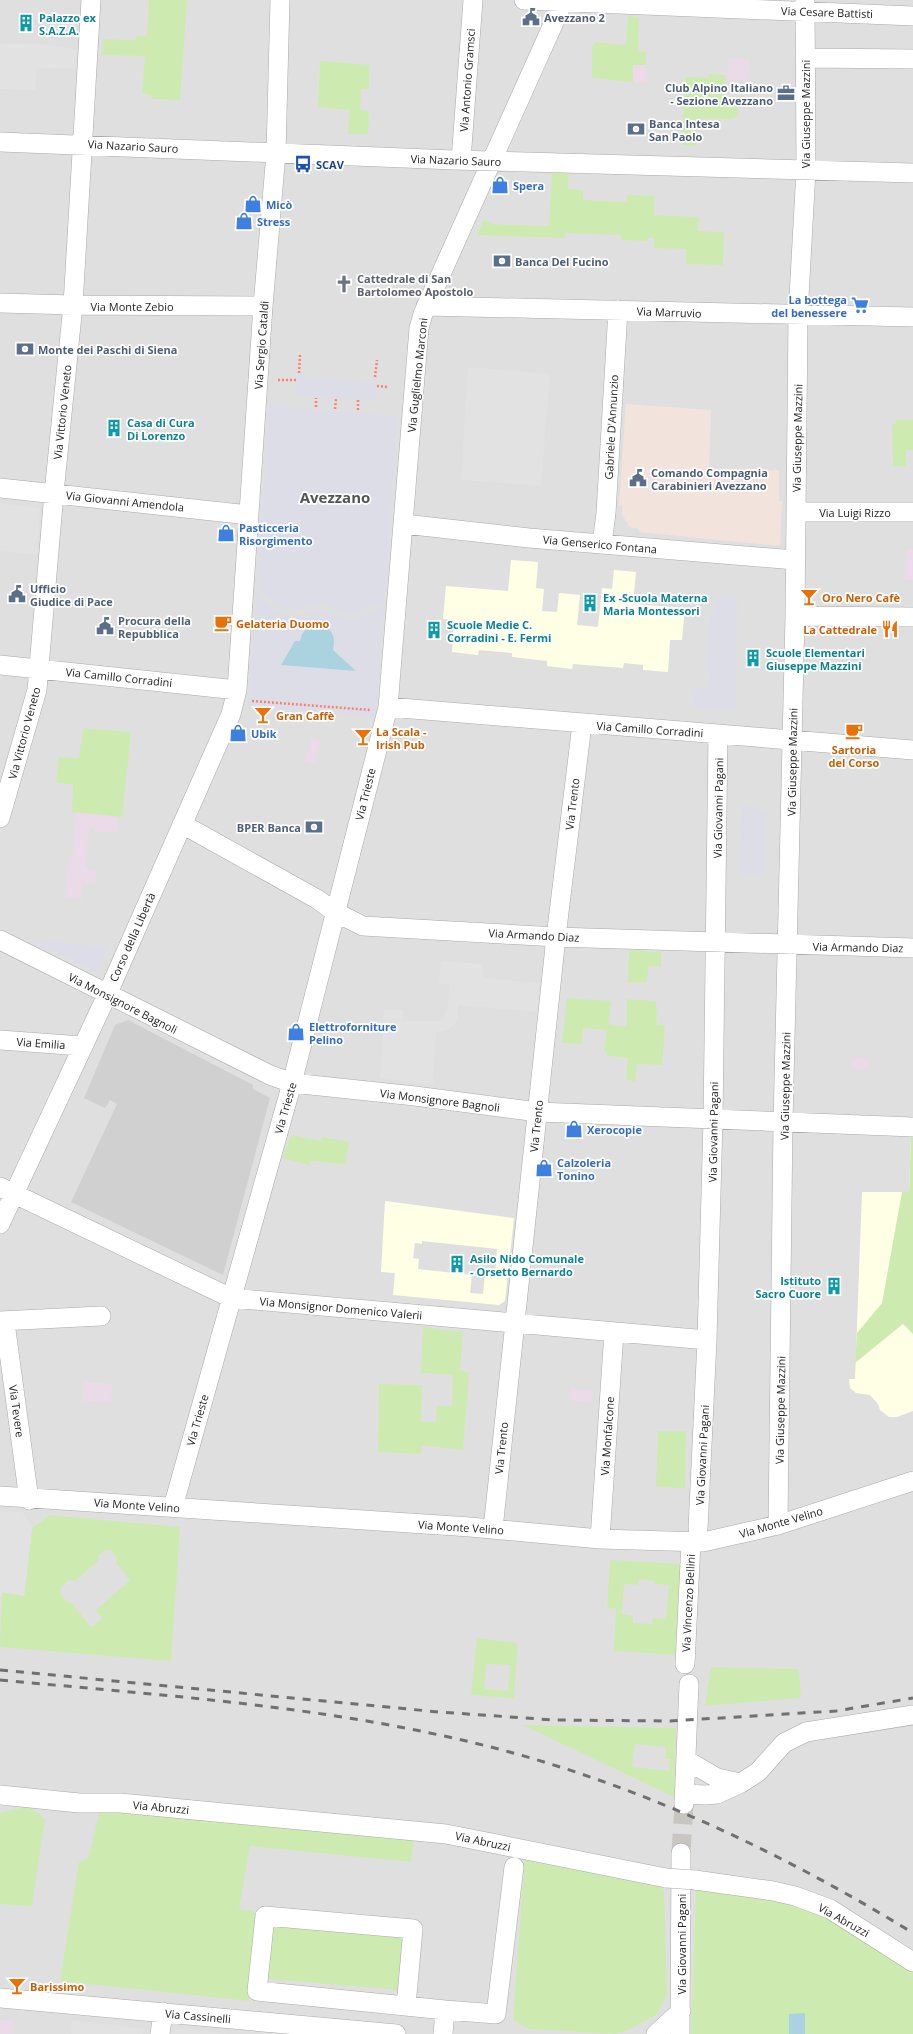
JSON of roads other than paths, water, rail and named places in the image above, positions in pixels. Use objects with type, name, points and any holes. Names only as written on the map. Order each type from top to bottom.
[{"type":"street","name":"Via Vittorio Veneto","points":[[0,818],[37,690],[54,493],[73,305],[90,0]]},
{"type":"street","name":"Via Sergio Cataldi","points":[[243,696],[249,514],[263,306],[276,153],[280,0]]},
{"type":"street","name":"Via Antonio Gramsci","points":[[461,160],[474,0]]},
{"type":"street","name":"Via Cesare Battisti","points":[[524,0],[805,6],[913,16]]},
{"type":"street","name":"Via Guglielmo Marconi","points":[[382,708],[404,524],[420,328],[426,306],[564,1]]},
{"type":"street","name":"Via Giuseppe Mazzini","points":[[778,1525],[783,1123],[796,616],[795,560],[797,512],[798,315],[806,170],[805,6]]},
{"type":"street","points":[[805,58],[913,59]]},
{"type":"street","name":"Via Nazario Sauro","points":[[0,142],[82,144],[461,160],[913,173]]},
{"type":"street","name":"Via Monte Zebio","points":[[0,303],[263,306]]},
{"type":"street","name":"Via Marruvio","points":[[426,306],[913,317]]},
{"type":"street","name":"Gabriele D'Annunzio","points":[[602,544],[606,513],[618,310]]},
{"type":"street","name":"Via Giovanni Amendola","points":[[0,488],[249,514]]},
{"type":"street","name":"Via Luigi Rizzo","points":[[797,512],[913,512]]},
{"type":"street","name":"Via Genserico Fontana","points":[[404,524],[529,538],[795,560]]},
{"type":"street","points":[[796,616],[913,617]]},
{"type":"street","name":"Via Camillo Corradini","points":[[0,665],[39,668],[243,696]]},
{"type":"street","name":"Corso della Libertà","points":[[0,1224],[7,1191],[107,995],[231,714],[243,696]]},
{"type":"street","name":"Via Camillo Corradini","points":[[382,708],[793,739],[913,750]]},
{"type":"street","name":"Via Trieste","points":[[173,1507],[292,1083],[335,912],[382,708]]},
{"type":"street","name":"Via Trento","points":[[493,1529],[556,937],[582,724]]},
{"type":"street","name":"Via Giovanni Pagani","points":[[695,1535],[707,1340],[717,943],[718,734]]},
{"type":"street","name":"Via Armando Diaz","points":[[182,824],[317,899],[335,912],[364,926],[556,937],[913,948]]},
{"type":"street","name":"Via Monsignore Bagnoli","points":[[0,940],[107,995],[270,1075],[292,1083],[415,1096],[538,1112],[913,1127]]},
{"type":"street","name":"Via Emilia","points":[[0,1040],[82,1046]]},
{"type":"street","points":[[913,1114],[913,1127]]},
{"type":"street","name":"Via Monsignor Domenico Valerii","points":[[7,1191],[232,1298],[707,1340]]},
{"type":"street","points":[[0,1320],[101,1316]]},
{"type":"street","name":"Via Tevere","points":[[0,1326],[6,1330],[29,1500]]},
{"type":"street","name":"Via Monfalcone","points":[[600,1539],[614,1332]]},
{"type":"street","name":"Via Monte Velino","points":[[0,1496],[29,1500],[173,1507],[493,1529],[600,1539],[695,1535],[703,1542],[778,1525],[913,1481]]},
{"type":"street","name":"Via Vincenzo Bellini","points":[[685,1664],[695,1535]]},
{"type":"street","points":[[689,1684],[684,1799],[716,1794],[741,1783],[758,1772],[784,1743],[798,1735],[815,1730],[913,1715]]},
{"type":"street","points":[[686,1760],[718,1778],[741,1783]]},
{"type":"street","name":"Via Abruzzi","points":[[0,1795],[79,1803],[120,1803],[446,1834],[666,1878],[695,1880],[773,1891],[830,1909],[913,1962]]},
{"type":"street","name":"Via Giovanni Pagani","points":[[680,2034],[681,1853]]},
{"type":"street","points":[[406,2006],[413,1930],[265,1916],[257,1991],[445,2010],[496,2014],[514,1867]]},
{"type":"street","name":"Via Cassinelli","points":[[0,1998],[396,2034]]},
{"type":"street","points":[[443,2034],[445,2010]]},
{"type":"street","points":[[656,2034],[681,2011]]},
{"type":"street","points":[[160,2034],[163,2012]]},
{"type":"water","points":[[319,624],[323,625],[332,633],[334,641],[333,650],[356,671],[281,665],[295,641],[300,641],[304,631],[309,627]]},
{"type":"water","points":[[805,2013],[805,2034],[789,2034],[789,2014]]},
{"type":"tunnel","points":[[681,1853],[684,1804]]},
{"type":"railway","points":[[0,1670],[439,1712],[554,1720],[670,1721],[836,1711],[913,1698]]},
{"type":"railway","points":[[0,1680],[167,1695],[278,1708],[389,1725],[506,1751],[568,1769],[687,1815],[745,1841],[802,1870],[858,1900],[913,1933]]},
{"type":"place","name":"Avezzano 2","points":[[531,17]]},
{"type":"place","name":"Palazzo ex S.A.Z.A.","points":[[26,23]]},
{"type":"place","name":"Club Alpino Italiano - Sezione Avezzano","points":[[786,93]]},
{"type":"place","name":"Banca Intesa San Paolo","points":[[636,129]]},
{"type":"place","name":"SCAV","points":[[303,164]]},
{"type":"place","name":"Spera","points":[[500,185]]},
{"type":"place","name":"Micò","points":[[253,204]]},
{"type":"place","name":"Stress","points":[[244,221]]},
{"type":"place","name":"Banca Del Fucino","points":[[502,261]]},
{"type":"place","name":"Cattedrale di San Bartolomeo Apostolo","points":[[344,284]]},
{"type":"place","name":"La bottega del benessere","points":[[860,305]]},
{"type":"place","name":"Monte dei Paschi di Siena","points":[[25,349]]},
{"type":"place","name":"Casa di Cura Di Lorenzo","points":[[114,428]]},
{"type":"place","name":"Comando Compagnia Carabinieri Avezzano","points":[[638,478]]},
{"type":"place","name":"Pasticceria Risorgimento","points":[[226,533]]},
{"type":"place","name":"Ufficio Giudice di Pace","points":[[17,594]]},
{"type":"place","name":"Oro Nero Cafè","points":[[809,597]]},
{"type":"place","name":"Ex -Scuola Materna Maria Montessori","points":[[590,603]]},
{"type":"place","name":"Gelateria Duomo","points":[[223,623]]},
{"type":"place","name":"Procura della Repubblica","points":[[105,626]]},
{"type":"place","name":"La Cattedrale","points":[[890,629]]},
{"type":"place","name":"Scuole Medie C. Corradini - E. Fermi","points":[[434,630]]},
{"type":"place","name":"Scuole Elementari Giuseppe Mazzini","points":[[753,658]]},
{"type":"place","name":"Gran Caffè","points":[[263,715]]},
{"type":"place","name":"Sartoria del Corso","points":[[854,731]]},
{"type":"place","name":"Ubik","points":[[238,733]]},
{"type":"place","name":"La Scala - Irish Pub","points":[[363,737]]},
{"type":"place","name":"BPER Banca","points":[[314,827]]},
{"type":"place","name":"Elettroforniture Pelino","points":[[296,1032]]},
{"type":"place","name":"Xerocopie","points":[[574,1129]]},
{"type":"place","name":"Calzoleria Tonino","points":[[544,1168]]},
{"type":"place","name":"Asilo Nido Comunale - Orsetto Bernardo","points":[[457,1264]]},
{"type":"place","name":"Istituto Sacro Cuore","points":[[834,1286]]},
{"type":"place","name":"Barissimo","points":[[17,1986]]},
{"type":"district","name":"Avezzano","points":[[335,497]]}]
